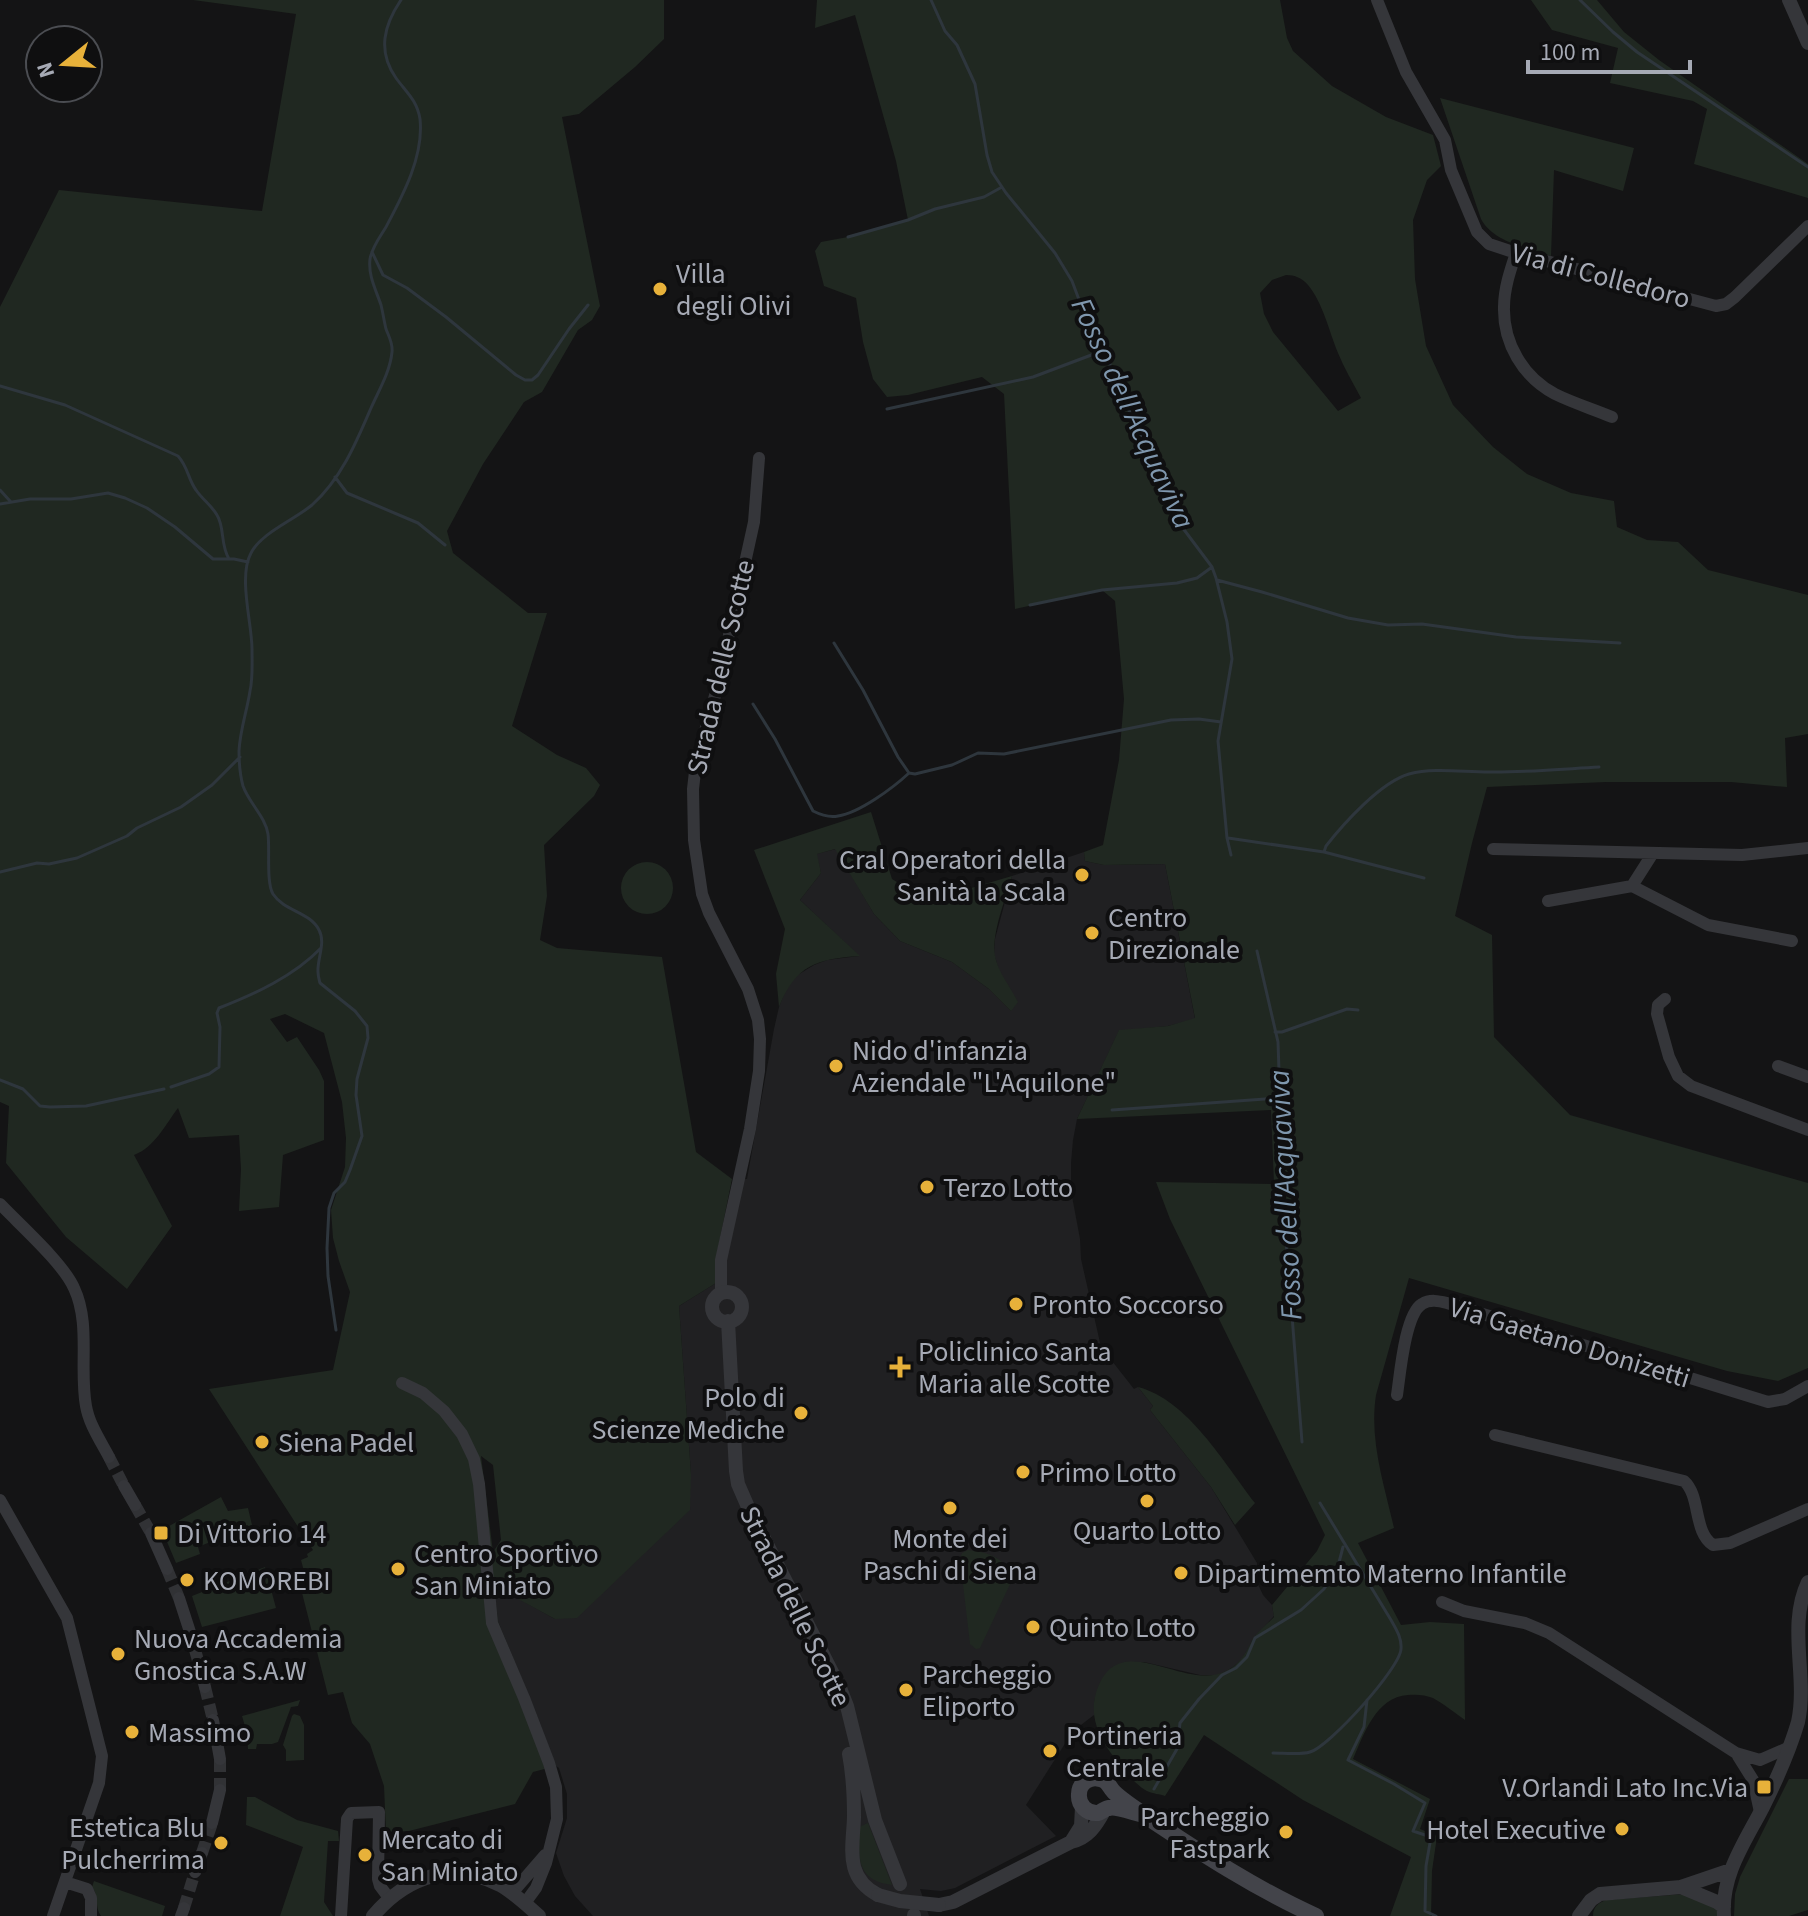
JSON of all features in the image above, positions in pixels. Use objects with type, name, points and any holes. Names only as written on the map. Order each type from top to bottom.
[{"type":"main road","points":[[1145,1815],[1106,1809],[1092,1812],[1082,1807],[1079,1794],[1082,1785],[1086,1780],[1103,1779],[1113,1791],[1145,1815],[1256,1886],[1316,1916]]},
{"type":"main road","points":[[1106,1809],[1112,1803],[1113,1791]]},
{"type":"street","name":"Via di Colledoro","points":[[1377,0],[1406,72],[1445,140],[1451,170],[1477,232],[1489,244],[1716,306],[1726,304],[1735,297],[1808,226]]},
{"type":"street","points":[[1789,0],[1808,43]]},
{"type":"street","points":[[1516,253],[1507,281],[1504,307],[1506,330],[1513,351],[1526,370],[1551,391],[1612,417]]},
{"type":"street","name":"Strada delle Scotte","points":[[721,1293],[721,1260],[750,1129],[759,1071],[760,1039],[750,996],[702,894],[694,840],[693,789],[696,763],[718,685],[754,522],[759,458]]},
{"type":"street","points":[[1493,849],[1742,855],[1808,848]]},
{"type":"street","points":[[1632,886],[1653,853]]},
{"type":"street","points":[[1548,901],[1632,886],[1708,925],[1792,941]]},
{"type":"street","points":[[1665,999],[1658,1005],[1657,1014],[1671,1064],[1678,1076],[1691,1086],[1808,1130]]},
{"type":"street","points":[[1778,1066],[1808,1077]]},
{"type":"street","points":[[0,1204],[47,1253],[74,1287],[81,1312],[86,1409],[109,1457]]},
{"type":"street","name":"Strada delle Scotte","points":[[721,1293],[733,1293],[741,1303],[739,1315],[728,1321],[715,1316],[712,1308],[714,1299],[721,1293]]},
{"type":"street","name":"Via Gaetano Donizetti","points":[[1397,1395],[1411,1319],[1420,1305],[1432,1301],[1447,1303],[1768,1402],[1785,1399],[1808,1386]]},
{"type":"street","name":"Strada delle Scotte","points":[[728,1321],[738,1484],[835,1676],[849,1714],[871,1805],[900,1884]]},
{"type":"street","points":[[402,1383],[430,1398],[451,1418],[475,1464],[492,1623],[524,1698],[556,1787],[557,1819],[542,1876],[525,1903]]},
{"type":"street","points":[[1495,1435],[1684,1481],[1706,1538],[1713,1545],[1730,1543],[1808,1509]]},
{"type":"street","points":[[124,1486],[135,1505]]},
{"type":"street","points":[[0,1500],[67,1618],[102,1756],[99,1783],[53,1916]]},
{"type":"street","points":[[151,1533],[167,1569]]},
{"type":"street","points":[[1724,1911],[1731,1870],[1803,1719],[1799,1615],[1808,1582]]},
{"type":"street","points":[[179,1598],[190,1632]]},
{"type":"street","points":[[1442,1602],[1464,1611],[1525,1623],[1549,1633],[1736,1753],[1760,1760],[1777,1778]]},
{"type":"street","points":[[199,1664],[205,1687]]},
{"type":"street","points":[[849,1714],[845,1733],[853,1773],[852,1854],[855,1870],[865,1886],[878,1895],[921,1904],[939,1905],[958,1900],[1080,1839],[1090,1832],[1106,1809]]},
{"type":"street","points":[[213,1720],[220,1759]]},
{"type":"street","points":[[1760,1760],[1790,1747]]},
{"type":"street","points":[[1736,1753],[1753,1780],[1760,1812]]},
{"type":"street","points":[[1753,1780],[1777,1778]]},
{"type":"street","points":[[212,1823],[220,1790]]},
{"type":"street","points":[[854,1819],[864,1803],[871,1805]]},
{"type":"street","points":[[1071,1842],[1081,1826],[1082,1807]]},
{"type":"street","points":[[341,1916],[347,1816],[351,1813],[379,1812],[378,1879],[389,1898]]},
{"type":"street","points":[[512,1893],[550,1845]]},
{"type":"street","points":[[195,1872],[202,1853]]},
{"type":"street","points":[[1584,1912],[1600,1894],[1681,1887],[1731,1870]]},
{"type":"street","points":[[373,1916],[389,1898],[414,1882],[433,1875],[467,1874],[497,1884],[539,1916]]},
{"type":"street","points":[[65,1882],[87,1889],[91,1898],[91,1916]]},
{"type":"street","points":[[1681,1887],[1717,1902],[1724,1911]]},
{"type":"shaded area","points":[[193,0],[664,0],[664,39],[579,114],[562,117],[600,306],[592,320],[578,330],[542,392],[524,402],[483,464],[447,531],[453,553],[528,613],[547,613],[512,726],[557,755],[586,768],[600,785],[594,796],[544,845],[547,896],[540,940],[557,948],[662,957],[696,1152],[732,1179],[716,1258],[716,1283],[679,1306],[691,1474],[690,1510],[577,1618],[555,1619],[494,1586],[498,1622],[556,1766],[533,1772],[515,1804],[409,1831],[386,1832],[384,1786],[370,1744],[352,1723],[343,1692],[328,1695],[299,1581],[306,1579],[301,1560],[313,1550],[209,1389],[333,1370],[350,1292],[333,1238],[331,1210],[345,1167],[346,1138],[342,1102],[324,1033],[285,1014],[270,1019],[287,1042],[297,1037],[324,1081],[324,1140],[283,1155],[279,1207],[239,1211],[239,1135],[189,1138],[178,1108],[154,1141],[134,1155],[172,1226],[127,1289],[66,1237],[6,1163],[9,1106],[0,1102],[0,307],[59,190],[262,211],[296,14]],"holes":[[[481,1456],[493,1465],[501,1540],[493,1552]]]},
{"type":"shaded area","points":[[817,0],[1280,0],[1287,38],[1293,51],[1332,86],[1386,117],[1433,135],[1441,166],[1427,180],[1413,220],[1415,279],[1426,346],[1453,405],[1493,447],[1527,474],[1571,493],[1614,501],[1617,527],[1647,540],[1678,542],[1708,570],[1808,595],[1808,734],[1785,738],[1787,787],[1731,782],[1606,782],[1487,787],[1455,916],[1492,935],[1494,1037],[1570,1115],[1808,1183],[1808,1368],[1778,1381],[1727,1371],[1409,1278],[1374,1412],[1379,1462],[1394,1528],[1358,1543],[1401,1625],[1430,1622],[1464,1624],[1465,1720],[1430,1697],[1397,1697],[1387,1702],[1373,1718],[1353,1759],[1430,1799],[1420,1829],[1437,1836],[1431,1916],[1390,1916],[1411,1857],[1303,1800],[1204,1735],[1165,1796],[1147,1791],[1134,1780],[1108,1749],[1097,1726],[1094,1710],[1096,1693],[1106,1673],[1119,1664],[1153,1664],[1191,1674],[1209,1675],[1235,1665],[1255,1636],[1274,1617],[1272,1605],[1317,1551],[1325,1535],[1170,1219],[1156,1182],[1274,1184],[1271,1110],[1077,1119],[1119,1030],[1168,1026],[1195,1018],[1165,864],[1104,865],[1085,861],[1084,852],[1103,845],[1119,760],[1124,699],[1115,601],[1102,590],[1015,609],[1004,394],[982,377],[887,397],[873,379],[856,298],[824,286],[815,251],[821,242],[908,220],[896,161],[855,15],[815,28]],"holes":[[[1286,275],[1303,280],[1313,292],[1340,359],[1361,398],[1338,411],[1273,332],[1264,314],[1260,293],[1272,280]]]},
{"type":"shaded area","points":[[1531,0],[1597,0],[1624,32],[1659,60],[1808,164],[1808,198],[1694,164],[1707,109],[1693,101],[1610,83],[1618,48],[1552,30]]},
{"type":"shaded area","points":[[1440,98],[1634,148],[1623,191],[1554,170],[1551,256],[1503,239],[1481,219]]},
{"type":"shaded area","points":[[871,812],[892,879],[927,901],[1012,876],[994,947],[999,968],[1018,1002],[1011,1011],[989,989],[952,962],[900,941],[874,914],[835,849],[817,854],[821,873],[800,900],[860,956],[831,959],[809,967],[793,982],[779,1007],[776,974],[785,929],[754,850]]},
{"type":"shaded area","name":"Policlinico Santa Maria alle Scotte","points":[[836,849],[874,914],[900,941],[952,962],[989,989],[1011,1011],[994,954],[1012,876],[1084,852],[1085,861],[1104,865],[1165,864],[1195,1019],[1168,1026],[1119,1031],[1077,1119],[1071,1191],[1081,1259],[1101,1347],[1134,1389],[1138,1387],[1153,1406],[1150,1410],[1211,1487],[1257,1563],[1256,1580],[1272,1605],[1274,1616],[1254,1638],[1241,1661],[1218,1675],[1200,1675],[1144,1662],[1131,1662],[1095,1698],[1094,1715],[1073,1731],[1026,1805],[1056,1836],[955,1888],[941,1891],[920,1889],[929,1916],[593,1916],[575,1896],[556,1853],[567,1818],[567,1794],[498,1622],[494,1585],[555,1619],[691,1474],[679,1306],[716,1283],[742,1179],[747,1179],[774,1029],[787,986],[814,965],[859,956],[800,900],[821,873],[816,854]]},
{"type":"shaded area","points":[[647,862],[665,870],[673,888],[665,906],[647,914],[629,906],[621,888],[629,870]]},
{"type":"shaded area","points":[[1138,1387],[1156,1394],[1189,1419],[1218,1452],[1255,1503],[1235,1525],[1211,1487],[1150,1410],[1153,1406]]},
{"type":"shaded area","points":[[221,1497],[228,1511],[248,1508],[252,1525],[198,1547],[200,1554],[176,1563],[162,1530]]},
{"type":"shaded area","points":[[968,1550],[983,1552],[1001,1561],[1012,1580],[980,1648],[976,1649],[970,1644],[960,1559],[962,1553]]},
{"type":"shaded area","points":[[265,1567],[276,1608],[202,1627],[192,1596]]},
{"type":"shaded area","points":[[300,1700],[298,1706],[291,1707],[278,1742],[257,1744],[256,1749],[248,1749],[242,1716]]},
{"type":"shaded area","points":[[294,1714],[300,1716],[304,1725],[304,1760],[286,1761],[283,1745]]},
{"type":"shaded area","points":[[1789,1779],[1808,1779],[1808,1910],[1789,1916],[1734,1916],[1740,1877]]},
{"type":"shaded area","points":[[247,1797],[255,1797],[297,1820],[338,1831],[339,1841],[328,1841],[324,1902],[333,1916],[280,1916],[303,1847],[246,1825]]},
{"type":"shaded area","points":[[868,1823],[892,1885],[871,1878],[862,1865],[859,1827]]},
{"type":"shaded area","points":[[94,1881],[165,1906],[162,1916],[101,1916],[92,1887]]},
{"type":"shaded area","points":[[1685,1894],[1717,1907],[1717,1916],[1593,1916],[1596,1906],[1606,1900]]},
{"type":"waterway","points":[[336,1330],[328,1276],[329,1208],[334,1193],[345,1182],[362,1136],[356,1095],[368,1038],[367,1026],[355,1011],[320,983],[318,967],[322,940],[315,924],[273,894],[266,827],[243,786],[239,751],[252,670],[246,574],[247,563],[256,546],[312,505],[339,472],[360,434],[389,367],[392,346],[371,277],[370,259],[411,175],[420,133],[416,107],[386,58],[387,29],[401,0]]},
{"type":"waterway","name":"Fosso dell'Acquaviva","points":[[931,0],[975,84],[992,172],[1055,253],[1072,281],[1084,313],[1110,358],[1110,374],[1115,388],[1159,469],[1182,527],[1212,567],[1216,578],[1232,659],[1218,741],[1231,855]]},
{"type":"waterway","points":[[1580,0],[1637,52],[1808,167]]},
{"type":"waterway","points":[[848,237],[984,197],[1002,187]]},
{"type":"waterway","points":[[372,252],[383,275],[407,288],[525,380],[532,380],[538,375],[588,305]]},
{"type":"waterway","points":[[887,409],[1033,377],[1094,354],[1102,345]]},
{"type":"waterway","points":[[0,386],[65,405],[178,456],[196,490],[217,515],[229,559]]},
{"type":"waterway","points":[[335,477],[347,493],[418,523],[445,545]]},
{"type":"waterway","points":[[0,490],[10,501]]},
{"type":"waterway","points":[[0,504],[108,493],[147,508],[213,559],[248,562]]},
{"type":"waterway","points":[[1030,605],[1102,590],[1177,583],[1197,578],[1212,567]]},
{"type":"waterway","points":[[1217,580],[1348,618],[1388,625],[1422,624],[1516,637],[1620,643]]},
{"type":"waterway","points":[[834,643],[909,773]]},
{"type":"waterway","points":[[753,704],[813,811],[831,817],[865,805],[909,773],[952,765],[978,753],[1004,754],[1171,720],[1221,722]]},
{"type":"waterway","points":[[0,872],[77,858],[127,836],[181,807],[212,785],[240,757]]},
{"type":"waterway","points":[[1324,852],[1364,804],[1387,785],[1409,774],[1599,767]]},
{"type":"waterway","points":[[1228,838],[1324,852],[1424,878]]},
{"type":"waterway","points":[[171,1087],[209,1074],[219,1067],[219,1008],[273,983],[321,948]]},
{"type":"waterway","name":"Fosso dell'Acquaviva","points":[[1257,951],[1278,1042],[1277,1126],[1302,1442]]},
{"type":"waterway","points":[[1275,1032],[1347,1009],[1358,1010]]},
{"type":"waterway","points":[[0,1080],[23,1089],[40,1106],[50,1107],[86,1106],[164,1089]]},
{"type":"waterway","points":[[1112,1110],[1278,1098]]},
{"type":"waterway","name":"Fosso dell'Acquaviva","points":[[1273,1753],[1306,1753],[1320,1747],[1377,1688],[1398,1659],[1401,1649],[1395,1627],[1320,1503]]},
{"type":"waterway","points":[[1154,1789],[1177,1749],[1180,1723],[1222,1675],[1236,1668],[1247,1657],[1255,1638],[1301,1610],[1324,1589],[1337,1570],[1343,1547]]},
{"type":"waterway","points":[[1367,1700],[1364,1727],[1348,1760],[1425,1803],[1413,1831],[1431,1837],[1426,1866],[1425,1911],[1436,1916]]},
{"type":"tunnel","points":[[109,1457],[124,1486]]},
{"type":"tunnel","points":[[135,1505],[151,1533]]},
{"type":"tunnel","points":[[167,1569],[179,1598]]},
{"type":"tunnel","points":[[190,1632],[199,1664]]},
{"type":"tunnel","points":[[205,1687],[213,1720]]},
{"type":"tunnel","points":[[220,1759],[220,1790]]},
{"type":"tunnel","points":[[202,1853],[212,1823]]},
{"type":"tunnel","points":[[184,1908],[195,1872]]},
{"type":"place","name":"Villa degli Olivi","points":[[660,289]]},
{"type":"place","name":"Cral Operatori della Sanità la Scala","points":[[1082,875]]},
{"type":"place","name":"Centro Direzionale","points":[[1092,933]]},
{"type":"place","name":"Nido d'infanzia Aziendale \"L'Aquilone\"","points":[[836,1066]]},
{"type":"place","name":"Terzo Lotto","points":[[927,1187]]},
{"type":"place","name":"Pronto Soccorso","points":[[1016,1304]]},
{"type":"place","name":"Policlinico Santa Maria alle Scotte","points":[[900,1367]]},
{"type":"place","name":"Polo di Scienze Mediche","points":[[801,1413]]},
{"type":"place","name":"Siena Padel","points":[[262,1442]]},
{"type":"place","name":"Primo Lotto","points":[[1023,1472]]},
{"type":"place","name":"Quarto Lotto","points":[[1147,1501]]},
{"type":"place","name":"Monte dei Paschi di Siena","points":[[950,1508]]},
{"type":"place","name":"Di Vittorio 14","points":[[161,1533]]},
{"type":"place","name":"Centro Sportivo San Miniato","points":[[398,1569]]},
{"type":"place","name":"Dipartimemto Materno Infantile","points":[[1181,1573]]},
{"type":"place","name":"KOMOREBI","points":[[187,1580]]},
{"type":"place","name":"Quinto Lotto","points":[[1033,1627]]},
{"type":"place","name":"Nuova Accademia Gnostica S.A.W","points":[[118,1654]]},
{"type":"place","name":"Parcheggio Eliporto","points":[[906,1690]]},
{"type":"place","name":"Massimo","points":[[132,1732]]},
{"type":"place","name":"Portineria Centrale","points":[[1050,1751]]},
{"type":"place","name":"V.Orlandi Lato Inc.Via","points":[[1764,1787]]},
{"type":"place","name":"Hotel Executive","points":[[1622,1829]]},
{"type":"place","name":"Parcheggio Fastpark","points":[[1286,1832]]},
{"type":"place","name":"Estetica Blu Pulcherrima","points":[[221,1843]]},
{"type":"place","name":"Mercato di San Miniato","points":[[365,1855]]}]
